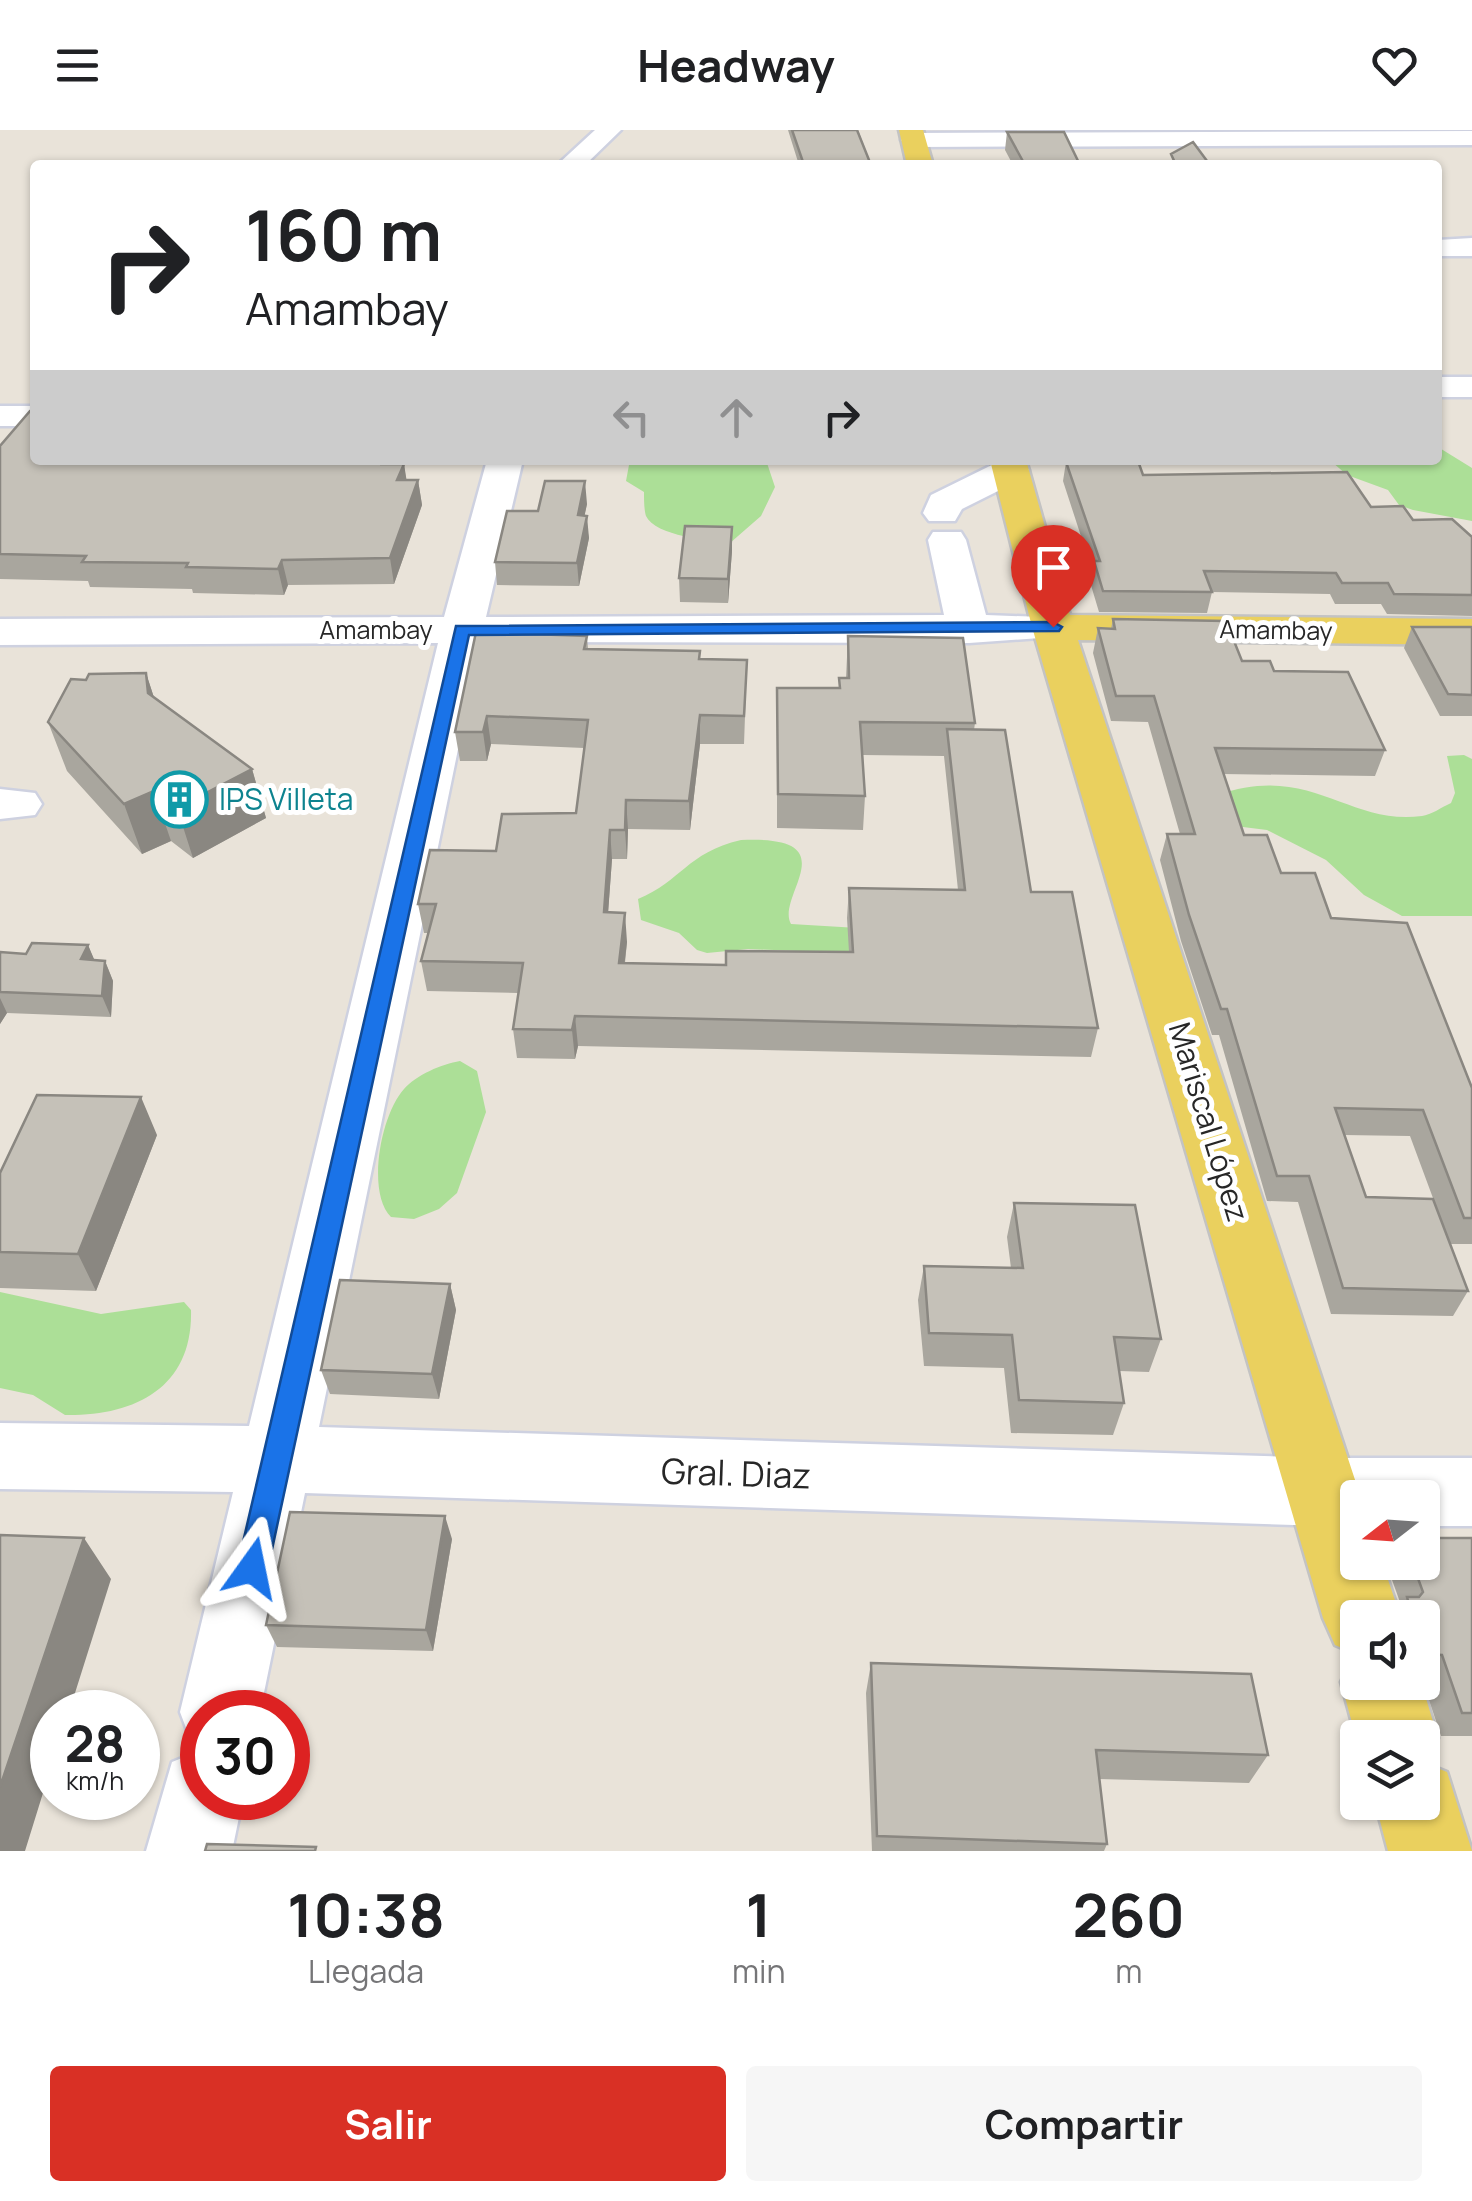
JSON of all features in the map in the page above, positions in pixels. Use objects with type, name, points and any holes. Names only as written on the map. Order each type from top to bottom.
[{"type":"main road","name":"Mariscal López","points":[[1010,465],[1053,627],[1357,1600]]},
{"type":"main road","name":"Amambay","points":[[1053,627],[1472,632]]},
{"type":"main road","points":[[1422,1820],[1431,1851]]},
{"type":"street","points":[[575,160],[608,130]]},
{"type":"street","points":[[914,145],[984,152],[1464,139]]},
{"type":"street","points":[[1442,248],[1472,248]]},
{"type":"street","points":[[1442,387],[1472,387]]},
{"type":"street","points":[[225,1690],[462,630],[504,465]]},
{"type":"street","points":[[970,630],[944,526],[944,503],[1010,465]]},
{"type":"street","name":"Amambay","points":[[0,632],[1053,627]]},
{"type":"street","name":"Gral. Diaz","points":[[0,1456],[276,1459],[1324,1492],[1472,1492]]},
{"type":"street","points":[[189,1851],[196,1820]]},
{"type":"green space","points":[[1442,449],[1472,468],[1472,521],[1399,505],[1388,490],[1347,475],[1335,465],[1442,465]]},
{"type":"green space","points":[[629,465],[768,465],[775,487],[761,516],[730,543],[684,536],[651,523],[644,508],[644,492],[626,481]]},
{"type":"green space","points":[[1464,755],[1472,759],[1472,916],[1402,916],[1364,895],[1326,860],[1267,830],[1227,825],[1217,795],[1250,787],[1278,786],[1396,817],[1422,816],[1451,803],[1455,793],[1447,756]]},
{"type":"green space","points":[[741,840],[774,841],[793,847],[801,857],[789,912],[791,924],[858,928],[868,940],[847,953],[748,949],[707,953],[697,950],[679,933],[641,920],[638,899],[708,852]]},
{"type":"green space","points":[[460,1061],[477,1071],[486,1112],[457,1193],[439,1209],[414,1219],[391,1217],[383,1205],[378,1172],[389,1116],[409,1084],[430,1071]]},
{"type":"green space","points":[[0,1292],[101,1314],[184,1302],[191,1310],[189,1337],[171,1377],[155,1392],[115,1410],[65,1415],[33,1395],[0,1388]]},
{"type":"building","points":[[792,130],[857,130],[869,160],[802,160]]},
{"type":"building","points":[[1007,132],[1064,132],[1078,160],[1022,160]]},
{"type":"building","points":[[1193,142],[1206,160],[1174,160],[1171,154]]},
{"type":"building","points":[[30,411],[30,465],[404,465],[397,480],[418,480],[390,558],[282,560],[278,569],[82,562],[86,556],[0,554],[0,446]]},
{"type":"building","points":[[1067,465],[1139,465],[1143,475],[1347,472],[1371,507],[1403,506],[1413,520],[1452,519],[1472,537],[1472,595],[1394,594],[1388,583],[1342,583],[1336,573],[1204,571],[1212,592],[1103,591],[1094,561],[1100,561]]},
{"type":"building","points":[[545,481],[585,481],[578,515],[587,516],[577,563],[495,562],[507,511],[538,511]]},
{"type":"building","points":[[685,526],[732,527],[728,579],[679,578]]},
{"type":"building","points":[[1113,619],[1226,621],[1242,661],[1270,661],[1274,671],[1348,672],[1385,750],[1215,748],[1244,835],[1267,835],[1281,873],[1315,873],[1331,918],[1407,923],[1472,1088],[1472,1218],[1464,1218],[1423,1110],[1335,1108],[1366,1197],[1433,1199],[1468,1291],[1343,1288],[1309,1176],[1277,1176],[1227,1009],[1221,1009],[1189,915],[1167,834],[1195,834],[1154,696],[1116,696],[1098,628],[1115,629]]},
{"type":"building","points":[[1412,627],[1472,627],[1472,695],[1448,694]]},
{"type":"building","points":[[476,632],[587,636],[584,649],[700,651],[699,659],[747,660],[744,716],[700,715],[689,801],[626,800],[625,830],[610,830],[604,912],[625,913],[619,963],[726,965],[726,951],[853,952],[849,888],[965,890],[947,729],[1005,730],[1031,892],[1072,892],[1098,1028],[575,1016],[572,1030],[513,1029],[523,963],[421,961],[436,904],[418,904],[430,850],[496,851],[502,814],[576,813],[588,720],[487,716],[483,732],[455,732]]},
{"type":"building","points":[[848,636],[963,638],[975,723],[860,722],[865,796],[778,794],[777,688],[840,688],[839,678],[849,678]]},
{"type":"building","points":[[146,673],[148,693],[252,769],[177,808],[154,791],[124,804],[48,722],[71,679],[86,680],[89,674]]},
{"type":"building","points":[[32,943],[88,945],[81,959],[105,961],[102,996],[0,992],[0,952],[26,954]]},
{"type":"building","points":[[37,1095],[141,1097],[78,1254],[0,1252],[0,1173]]},
{"type":"building","points":[[1014,1203],[1135,1205],[1161,1339],[1114,1337],[1124,1403],[1019,1400],[1012,1335],[929,1333],[924,1266],[1023,1268]]},
{"type":"building","points":[[340,1280],[450,1284],[432,1374],[321,1370]]},
{"type":"building","points":[[290,1512],[445,1516],[426,1630],[266,1625]]},
{"type":"building","points":[[0,1535],[84,1538],[30,1690],[0,1787]]},
{"type":"building","points":[[1440,1538],[1472,1538],[1472,1713],[1462,1713],[1440,1655],[1440,1600],[1408,1600],[1407,1597],[1419,1597],[1423,1592],[1419,1580],[1440,1580]]},
{"type":"building","points":[[871,1663],[1251,1674],[1268,1755],[1096,1750],[1107,1844],[877,1836]]},
{"type":"building","points":[[207,1844],[316,1847],[315,1851],[205,1851]]},
{"type":"place","name":"IPS Villeta","points":[[180,800]]},
{"type":"route","points":[[252,1568],[462,630],[1053,627]]}]
